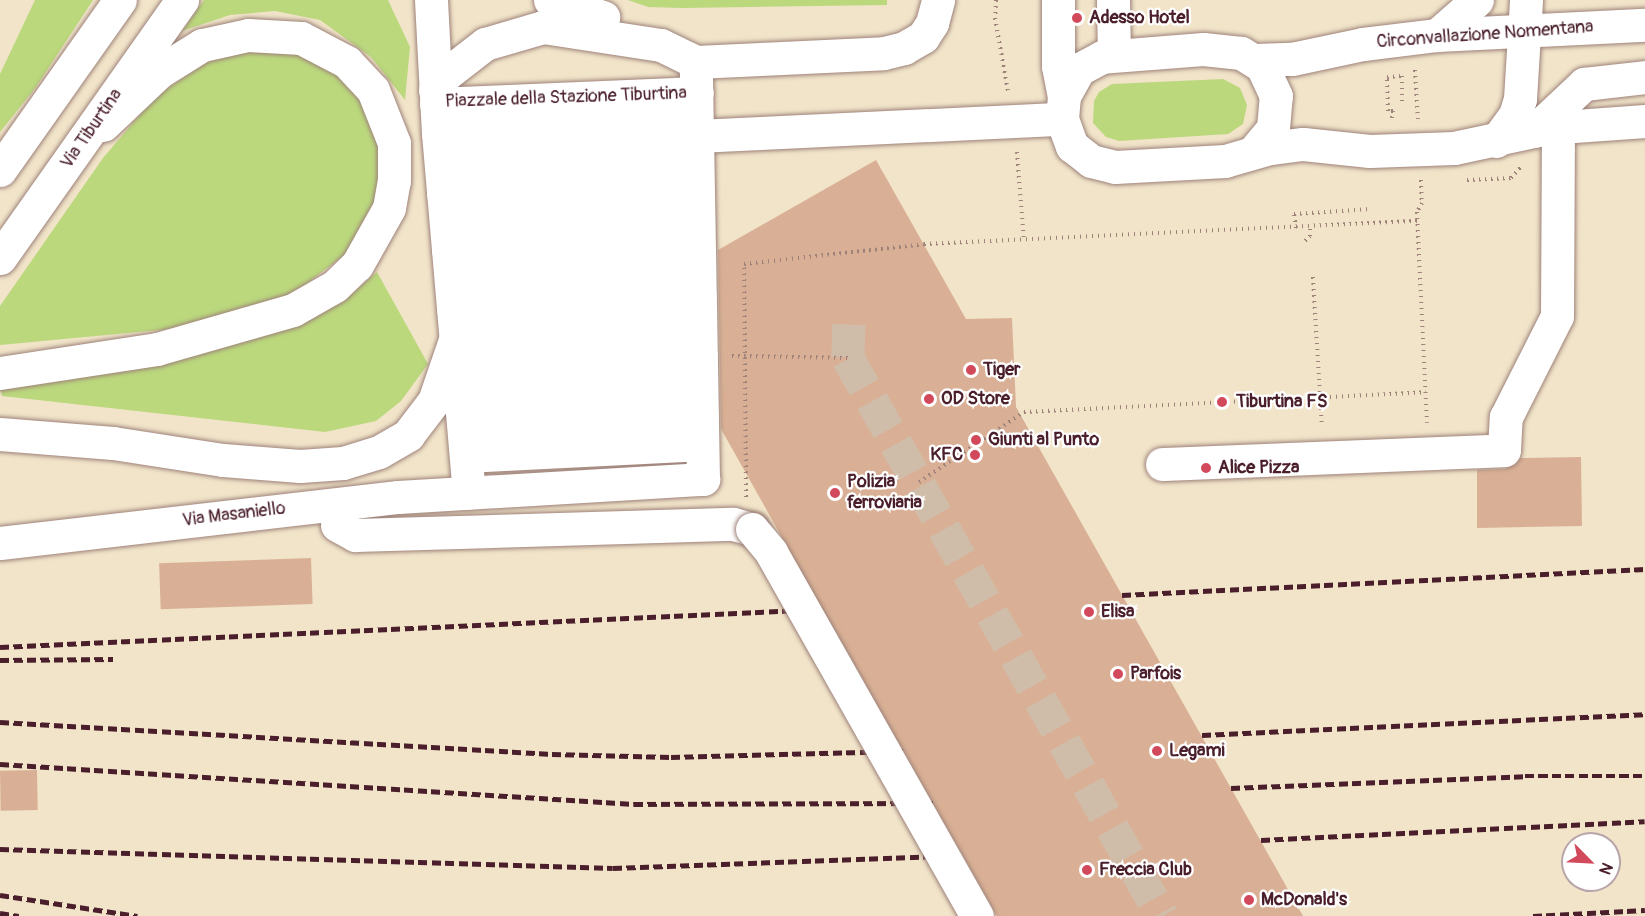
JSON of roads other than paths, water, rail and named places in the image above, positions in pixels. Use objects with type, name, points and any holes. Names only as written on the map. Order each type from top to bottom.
[{"type":"street","points":[[0,170],[120,0]]},
{"type":"street","name":"Via Tiburtina","points":[[0,258],[182,0]]},
{"type":"street","points":[[431,0],[469,493],[703,479],[699,245],[869,55],[913,45],[930,28],[938,0]]},
{"type":"street","points":[[550,0],[590,8],[633,26],[661,45]]},
{"type":"street","points":[[913,45],[918,0]]},
{"type":"street","points":[[1058,0],[1058,66],[1063,108],[1072,146],[1091,161],[1106,165],[1212,162],[1253,152],[1303,144],[1420,151],[1496,141],[1546,129],[1645,121]]},
{"type":"street","points":[[1113,0],[1114,55]]},
{"type":"street","points":[[1437,34],[1477,0]]},
{"type":"street","points":[[1496,141],[1518,107],[1524,16]]},
{"type":"street","name":"Circonvallazione Nomentana","points":[[1063,108],[1079,69],[1094,60],[1114,55],[1216,49],[1241,53],[1255,60],[1292,59],[1363,44],[1437,34],[1524,16],[1645,25]]},
{"type":"street","name":"Piazzale della Stazione Tiburtina","points":[[543,27],[661,45],[699,245],[450,266],[446,75],[485,44],[518,32],[543,27]]},
{"type":"street","points":[[0,373],[157,349],[293,310],[329,290],[357,264],[386,217],[394,181],[390,129],[365,79],[357,69],[322,47],[302,38],[275,34],[216,40],[186,54],[159,72],[81,144]]},
{"type":"street","points":[[1253,152],[1268,137],[1276,108],[1273,83],[1255,60]]},
{"type":"street","points":[[1162,465],[1504,450],[1506,417],[1557,316],[1546,129],[1584,84],[1645,77]]},
{"type":"street","points":[[450,266],[699,245],[1063,108]]},
{"type":"street","points":[[450,266],[699,245]]},
{"type":"street","points":[[450,266],[699,245]]},
{"type":"street","points":[[450,266],[699,245]]},
{"type":"street","points":[[450,266],[699,245]]},
{"type":"street","points":[[450,266],[699,245]]},
{"type":"street","points":[[0,434],[113,443],[223,460],[328,465],[379,452],[408,435],[434,401],[450,266]]},
{"type":"street","points":[[0,414],[113,443]]},
{"type":"street","points":[[223,460],[355,536],[733,524],[749,515],[977,916]]},
{"type":"street","name":"Via Masaniello","points":[[0,543],[336,524],[469,493]]},
{"type":"tunnel","points":[[849,324],[848,358],[1162,916]]},
{"type":"railway","points":[[1122,595],[1645,569]]},
{"type":"railway","points":[[0,647],[823,609]]},
{"type":"railway","points":[[0,660],[113,659]]},
{"type":"railway","points":[[1202,735],[1645,714]]},
{"type":"railway","points":[[0,722],[552,754],[671,757],[903,751]]},
{"type":"railway","points":[[0,764],[634,804],[933,803]]},
{"type":"railway","points":[[1231,788],[1525,776],[1645,776]]},
{"type":"railway","points":[[1261,840],[1645,821]]},
{"type":"railway","points":[[0,849],[613,868],[962,855]]},
{"type":"railway","points":[[0,895],[137,916]]},
{"type":"railway","points":[[1533,916],[1645,910]]},
{"type":"railway","points":[[0,913],[19,916]]},
{"type":"place","name":"Adesso Hotel","points":[[1077,18]]},
{"type":"place","name":"Tiger","points":[[971,370]]},
{"type":"place","name":"OD Store","points":[[929,399]]},
{"type":"place","name":"Tiburtina FS","points":[[1222,402]]},
{"type":"place","name":"Giunti al Punto","points":[[976,440]]},
{"type":"place","name":"KFC","points":[[975,455]]},
{"type":"place","name":"Alice Pizza","points":[[1206,468]]},
{"type":"place","name":"Polizia ferroviaria","points":[[835,493]]},
{"type":"place","name":"Elisa","points":[[1089,612]]},
{"type":"place","name":"Parfois","points":[[1118,674]]},
{"type":"place","name":"Legami","points":[[1157,751]]},
{"type":"place","name":"Freccia Club","points":[[1087,870]]},
{"type":"place","name":"McDonald's","points":[[1249,900]]}]
